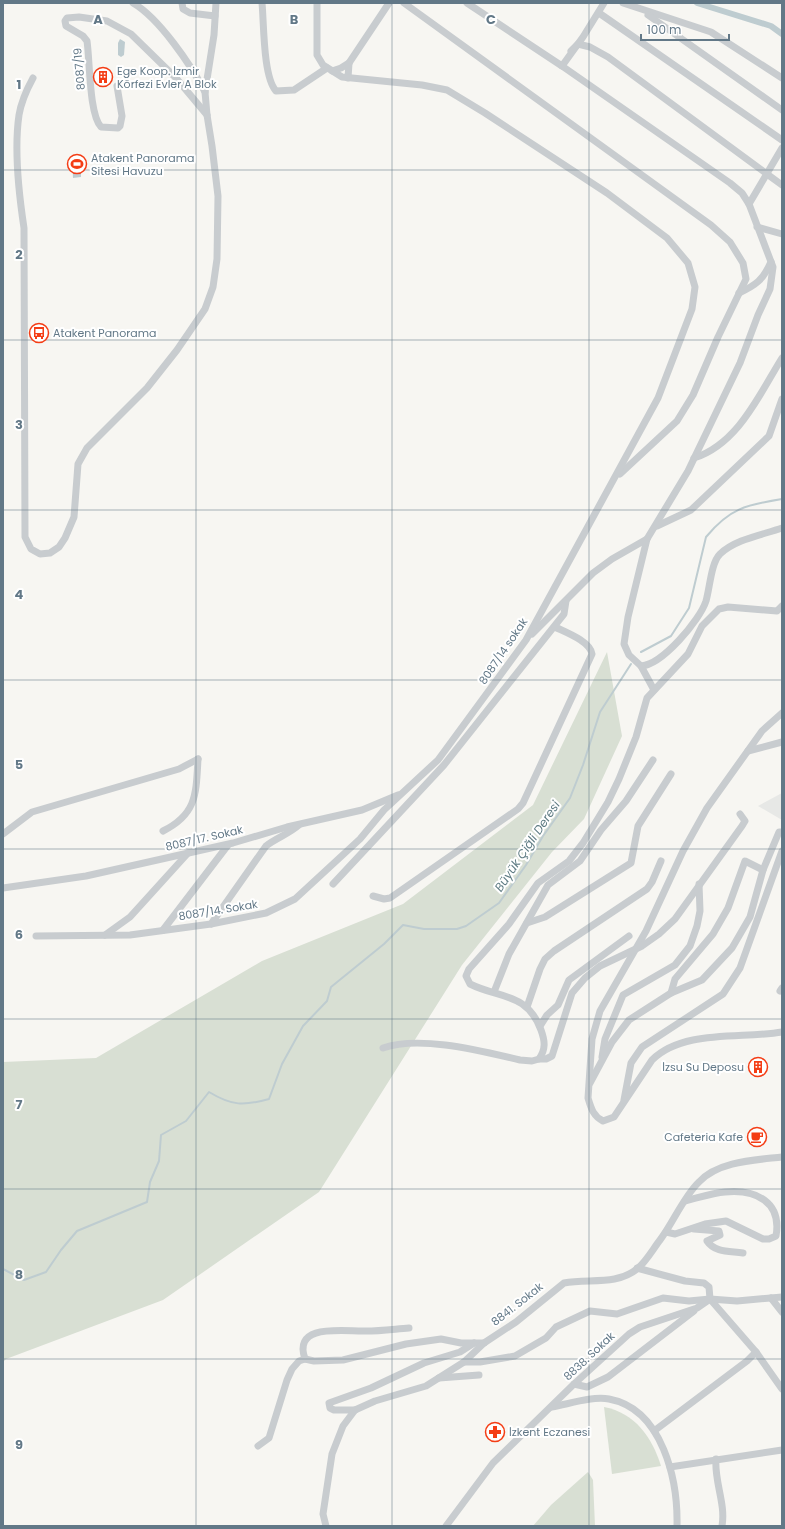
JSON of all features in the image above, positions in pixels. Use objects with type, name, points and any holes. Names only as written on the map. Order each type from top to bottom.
[{"type":"street","points":[[133,3],[141,8],[180,51],[193,69],[205,92]]},
{"type":"street","points":[[182,3],[183,9],[190,13],[215,16]]},
{"type":"street","points":[[33,78],[27,90],[19,115],[18,139],[20,196],[24,236],[25,537],[31,549],[40,554],[50,553],[59,547],[65,538],[74,517],[78,464],[87,448],[147,388],[177,350],[205,309],[213,287],[216,259],[218,196],[212,146],[206,115],[205,92],[216,3]]},
{"type":"street","points":[[262,3],[268,72],[272,87],[276,91],[294,90],[329,69],[350,63]]},
{"type":"street","points":[[317,3],[317,55],[323,65],[342,77],[422,85],[447,90],[485,113],[606,193],[667,238],[688,263],[695,286],[692,309],[686,328],[658,398],[615,478]]},
{"type":"street","points":[[348,78],[350,63],[385,6],[389,3]]},
{"type":"street","points":[[404,3],[711,225],[730,242],[743,262],[746,279],[718,337],[694,395],[677,421],[615,478]]},
{"type":"street","points":[[412,3],[416,12]]},
{"type":"street","points":[[467,3],[562,66],[730,183],[742,193],[749,204],[773,267],[773,277],[770,289],[758,315],[740,363],[678,490],[647,540],[628,617],[624,644],[629,655],[641,666],[654,690]]},
{"type":"street","points":[[562,66],[571,51],[583,37],[604,3]]},
{"type":"street","points":[[623,3],[711,32],[782,78]]},
{"type":"street","points":[[641,10],[782,110]]},
{"type":"street","points":[[598,13],[782,140]]},
{"type":"street","name":"8087/19","points":[[117,86],[122,116],[120,126],[118,128],[101,127],[98,124],[92,98],[87,41],[83,36],[66,26],[65,21],[67,18],[78,16],[107,21],[131,34],[176,78],[206,115]]},
{"type":"street","points":[[571,51],[578,44],[590,47],[608,57],[782,185]]},
{"type":"street","points":[[749,204],[782,148]]},
{"type":"street","points":[[757,227],[782,234]]},
{"type":"street","points":[[739,293],[759,282],[765,276],[771,262]]},
{"type":"street","points":[[694,458],[707,454],[724,442],[744,419],[782,358]]},
{"type":"street","points":[[655,527],[691,510],[769,436],[782,399]]},
{"type":"street","name":"8087/14 sokak","points":[[405,792],[438,760],[526,640],[566,569],[597,508],[615,478]]},
{"type":"street","points":[[641,666],[647,666],[662,656],[678,643],[689,628],[705,603],[711,583],[712,569],[720,554],[733,544],[782,528]]},
{"type":"street","points":[[526,640],[593,573],[612,559],[647,540]]},
{"type":"street","points":[[333,884],[444,765],[564,614],[566,601]]},
{"type":"street","points":[[539,1059],[545,1047],[540,1026],[527,1007],[518,1000],[470,984],[466,976],[469,969],[509,924],[538,883],[569,861],[583,843],[608,802],[636,737],[647,698],[688,654],[702,626],[720,609],[728,607],[739,606],[777,611],[782,606]]},
{"type":"street","points":[[373,896],[384,899],[390,898],[518,809],[523,803],[592,654],[591,650],[585,643],[554,626]]},
{"type":"street","points":[[782,713],[762,731],[707,808],[683,851],[646,931],[600,1011],[592,1039],[588,1098],[590,1108],[599,1118],[607,1121],[614,1116],[652,1060],[668,1048],[708,1038],[782,1034]]},
{"type":"street","points":[[748,751],[782,742]]},
{"type":"street","points":[[3,834],[32,812],[179,769],[198,759],[196,792],[190,809],[178,824],[163,831]]},
{"type":"street","points":[[494,992],[510,954],[548,885],[580,861],[601,830],[626,801],[653,760]]},
{"type":"street","points":[[527,923],[545,917],[631,863],[638,826],[671,774]]},
{"type":"street","name":"8087/17. Sokak","points":[[3,888],[86,876],[228,844],[362,810],[405,792]]},
{"type":"street","name":"8087/14. Sokak","points":[[36,936],[130,935],[211,924],[266,913],[295,898],[360,839],[384,810],[405,792]]},
{"type":"street","points":[[383,1048],[396,1043],[417,1042],[520,1060],[532,1061],[546,1059],[552,1056],[560,1033],[567,1004],[572,993],[580,983],[600,966],[634,950],[659,934],[675,919],[742,826],[745,821],[740,814]]},
{"type":"street","points":[[211,924],[266,846],[275,839],[288,834],[299,825]]},
{"type":"street","points":[[590,1084],[612,1042],[629,1020],[671,993],[702,980],[732,948],[750,918],[764,870],[779,832],[782,832]]},
{"type":"street","points":[[163,930],[228,844]]},
{"type":"street","points":[[623,1102],[631,1063],[642,1047],[723,994],[740,968],[782,851]]},
{"type":"street","points":[[105,935],[130,917],[188,853]]},
{"type":"street","points":[[527,1007],[545,959],[554,951],[646,889],[652,882],[661,861]]},
{"type":"street","points":[[671,993],[676,978],[708,940],[728,908],[745,861],[764,870]]},
{"type":"street","points":[[602,1060],[605,1039],[623,995],[675,965],[690,946],[697,926],[700,911],[699,884]]},
{"type":"street","points":[[540,1026],[547,1015],[558,1004],[569,980],[630,936]]},
{"type":"street","name":"8841. Sokak","points":[[326,1526],[323,1514],[332,1454],[342,1426],[355,1410],[375,1401],[426,1386],[464,1362],[484,1343],[516,1322],[564,1283],[573,1281],[602,1281],[622,1277],[637,1268],[666,1232],[699,1181],[711,1173],[747,1161],[782,1157]]},
{"type":"street","points":[[666,1232],[675,1234],[705,1224],[726,1221],[763,1239],[769,1239],[776,1236],[778,1224],[773,1207],[759,1196],[744,1192],[726,1191],[685,1201]]},
{"type":"street","points":[[689,1229],[719,1231],[720,1235],[707,1241],[715,1250],[743,1253]]},
{"type":"street","points":[[637,1268],[685,1281],[704,1283],[709,1287],[710,1299],[756,1352],[782,1390]]},
{"type":"street","points":[[464,1362],[480,1362],[515,1356],[532,1347],[556,1327],[590,1311],[617,1314],[664,1298],[689,1301],[710,1299],[736,1301],[782,1297]]},
{"type":"street","points":[[771,1298],[782,1312]]},
{"type":"street","name":"8838. Sokak","points":[[446,1526],[493,1463],[574,1384],[629,1334],[640,1327],[698,1308],[710,1299]]},
{"type":"street","points":[[574,1384],[587,1388],[608,1377],[698,1308]]},
{"type":"street","points":[[305,1359],[302,1350],[304,1343],[307,1338],[317,1332],[325,1330],[370,1331],[409,1328]]},
{"type":"street","points":[[258,1446],[269,1438],[292,1369],[299,1361],[305,1359],[314,1361],[344,1360],[406,1344],[441,1339],[484,1343]]},
{"type":"street","points":[[355,1410],[334,1410],[330,1408],[329,1403],[371,1388],[424,1363],[460,1352],[474,1343]]},
{"type":"street","points":[[654,1431],[742,1365],[756,1352]]},
{"type":"street","points":[[437,1378],[479,1375]]},
{"type":"street","points":[[552,1407],[598,1399],[608,1399],[620,1402],[636,1412],[654,1431],[661,1441],[670,1467],[678,1505],[677,1526]]},
{"type":"street","points":[[670,1467],[782,1450]]},
{"type":"street","points":[[716,1459],[715,1471],[722,1526]]},
{"type":"shaded area","points":[[120,39],[125,42],[124,55],[121,57],[118,55],[118,43]]},
{"type":"shaded area","name":"Atakent Panorama Sitesi Havuzu","points":[[81,157],[81,177],[73,178],[72,158]]},
{"type":"shaded area","points":[[607,652],[622,736],[584,819],[552,852],[462,965],[319,1192],[163,1300],[6,1359],[3,1362],[3,1062],[96,1058],[262,961],[403,904],[533,805]]},
{"type":"shaded area","points":[[782,793],[782,820],[758,806]]},
{"type":"shaded area","points":[[604,1407],[625,1415],[641,1428],[653,1445],[661,1466],[612,1474]]},
{"type":"shaded area","points":[[588,1472],[593,1480],[595,1526],[533,1526],[551,1505]]},
{"type":"waterway","points":[[697,3],[771,26],[782,34]]},
{"type":"waterway","name":"Büyük Çiğli Deresi","points":[[641,652],[671,636],[689,608],[706,537],[715,527],[731,514],[740,509],[758,503],[782,499]]},
{"type":"waterway","name":"Büyük Çiğli Deresi","points":[[3,1269],[24,1280],[46,1272],[61,1250],[77,1231],[147,1202],[150,1182],[159,1161],[161,1135],[186,1121],[209,1092],[225,1100],[245,1104],[269,1099],[282,1064],[303,1026],[327,1001],[331,987],[384,944],[403,925],[424,929],[457,929],[466,926],[499,903],[570,798],[583,765],[600,712],[631,664]]},
{"type":"place","name":"Ege Koop. İzmir Körfezi Evler A Blok","points":[[103,77]]},
{"type":"place","name":"Atakent Panorama Sitesi Havuzu","points":[[77,164]]},
{"type":"place","name":"Atakent Panorama","points":[[39,333]]},
{"type":"place","name":"İzsu Su Deposu","points":[[758,1067]]},
{"type":"place","name":"Cafeteria Kafe","points":[[757,1137]]},
{"type":"place","name":"İzkent Eczanesi","points":[[495,1432]]}]
